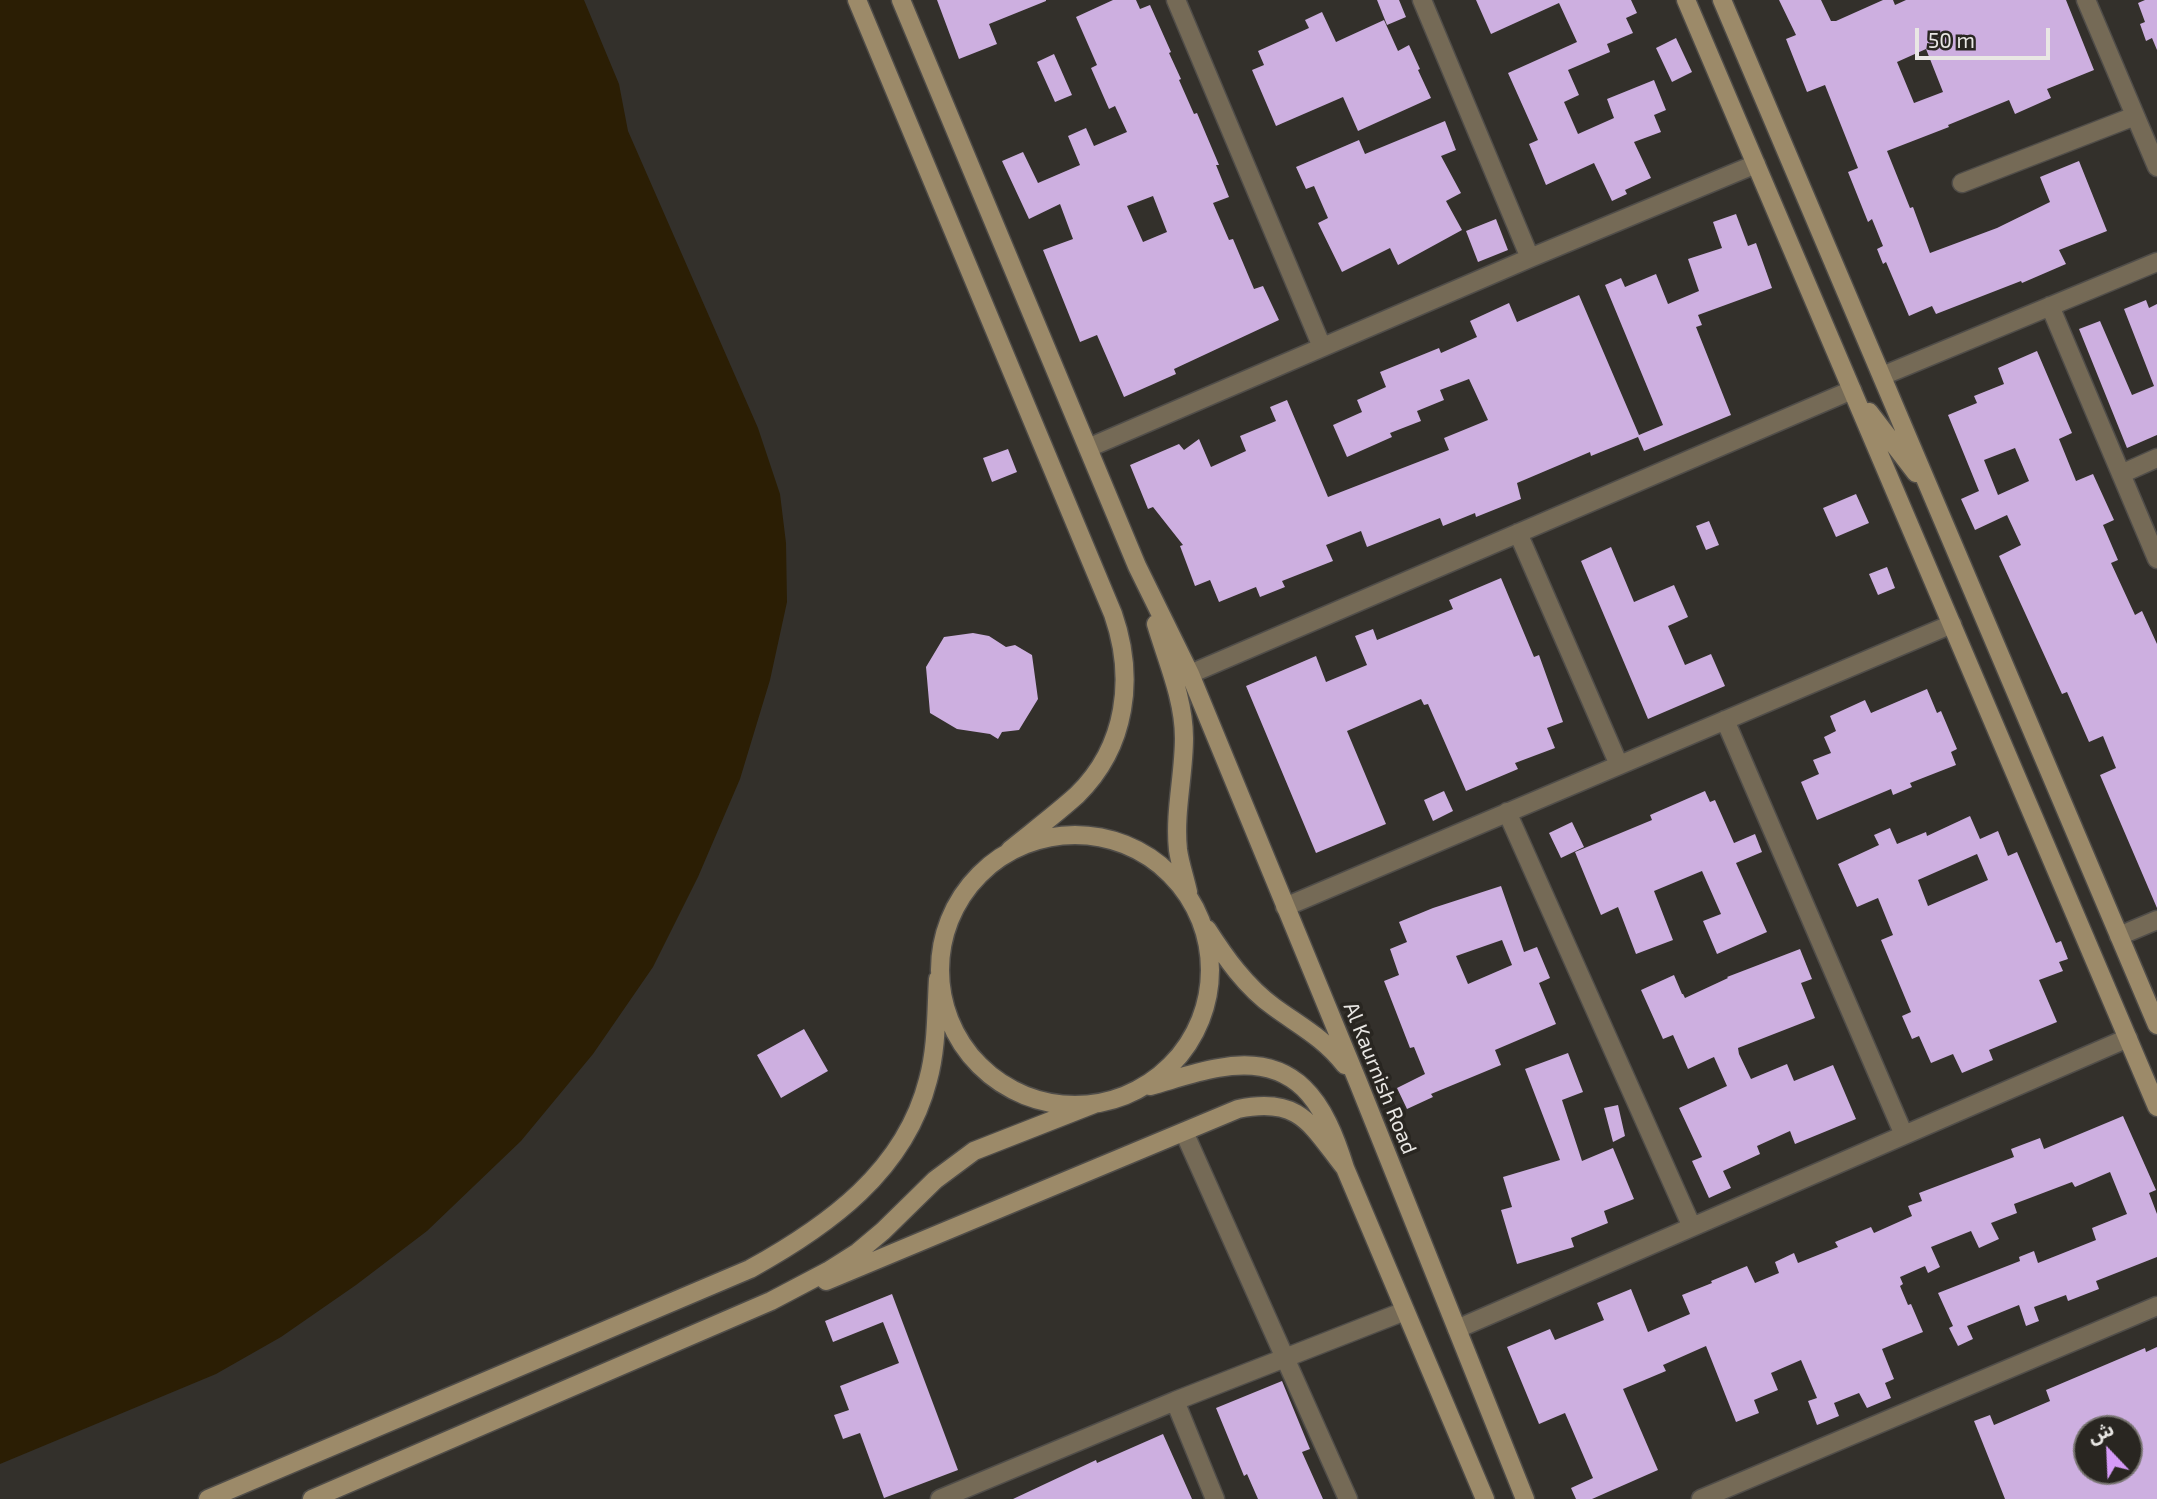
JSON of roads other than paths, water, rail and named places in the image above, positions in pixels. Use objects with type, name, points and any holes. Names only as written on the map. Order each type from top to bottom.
[{"type":"street","points":[[208,1499],[750,1269],[786,1249],[850,1202],[876,1177],[911,1129],[929,1079],[941,941],[955,904],[979,873],[1077,794],[1106,757],[1121,719],[1125,696],[1124,653],[1113,614],[857,0]]},
{"type":"street","points":[[901,0],[1138,566],[1176,690],[1182,719],[1184,738],[1178,852],[1189,895],[1222,952],[1252,989],[1321,1039],[1339,1056],[1358,1082]]},
{"type":"street","points":[[1176,0],[1322,347]]},
{"type":"street","points":[[1422,0],[1530,258]]},
{"type":"street","points":[[1686,0],[2157,1107]]},
{"type":"street","points":[[1722,0],[2157,1025]]},
{"type":"street","points":[[2086,0],[2157,167]]},
{"type":"street","points":[[1962,183],[2135,116]]},
{"type":"street","points":[[1088,448],[1756,164]]},
{"type":"street","points":[[1882,376],[2157,262]]},
{"type":"street","points":[[2050,306],[2157,559]]},
{"type":"street","points":[[1852,390],[1931,492]]},
{"type":"street","points":[[1190,674],[1852,390]]},
{"type":"street","points":[[2121,474],[2157,458]]},
{"type":"street","points":[[1518,533],[1619,765]]},
{"type":"street","name":"Al Kaurnish Road","points":[[1138,566],[1190,674],[1358,1082],[1525,1499]]},
{"type":"street","points":[[1285,907],[1952,624]]},
{"type":"street","points":[[1725,720],[1904,1135]]},
{"type":"street","points":[[1507,812],[1692,1227]]},
{"type":"street","points":[[1010,850],[1048,836],[1089,834],[1128,844],[1163,865],[1189,895]]},
{"type":"street","points":[[2119,936],[2157,920]]},
{"type":"street","points":[[1139,1089],[1171,1065],[1195,1033],[1209,996],[1210,964],[1204,924]]},
{"type":"street","points":[[938,979],[948,1023],[972,1060],[998,1082],[1049,1104],[1094,1104]]},
{"type":"street","points":[[1457,1329],[2128,1038]]},
{"type":"street","points":[[771,1301],[858,1252],[935,1180],[974,1152],[1139,1089],[1217,1068],[1255,1066],[1273,1070],[1290,1077],[1303,1087],[1314,1099],[1334,1133],[1345,1168],[1485,1499]]},
{"type":"street","points":[[312,1499],[771,1301],[855,1270],[1238,1109],[1254,1106],[1285,1107],[1298,1113],[1345,1168]]},
{"type":"street","points":[[1184,1132],[1348,1499]]},
{"type":"street","points":[[1701,1499],[2157,1306]]},
{"type":"street","points":[[940,1499],[1175,1401],[1405,1311]]},
{"type":"street","points":[[1175,1401],[1216,1499]]}]
